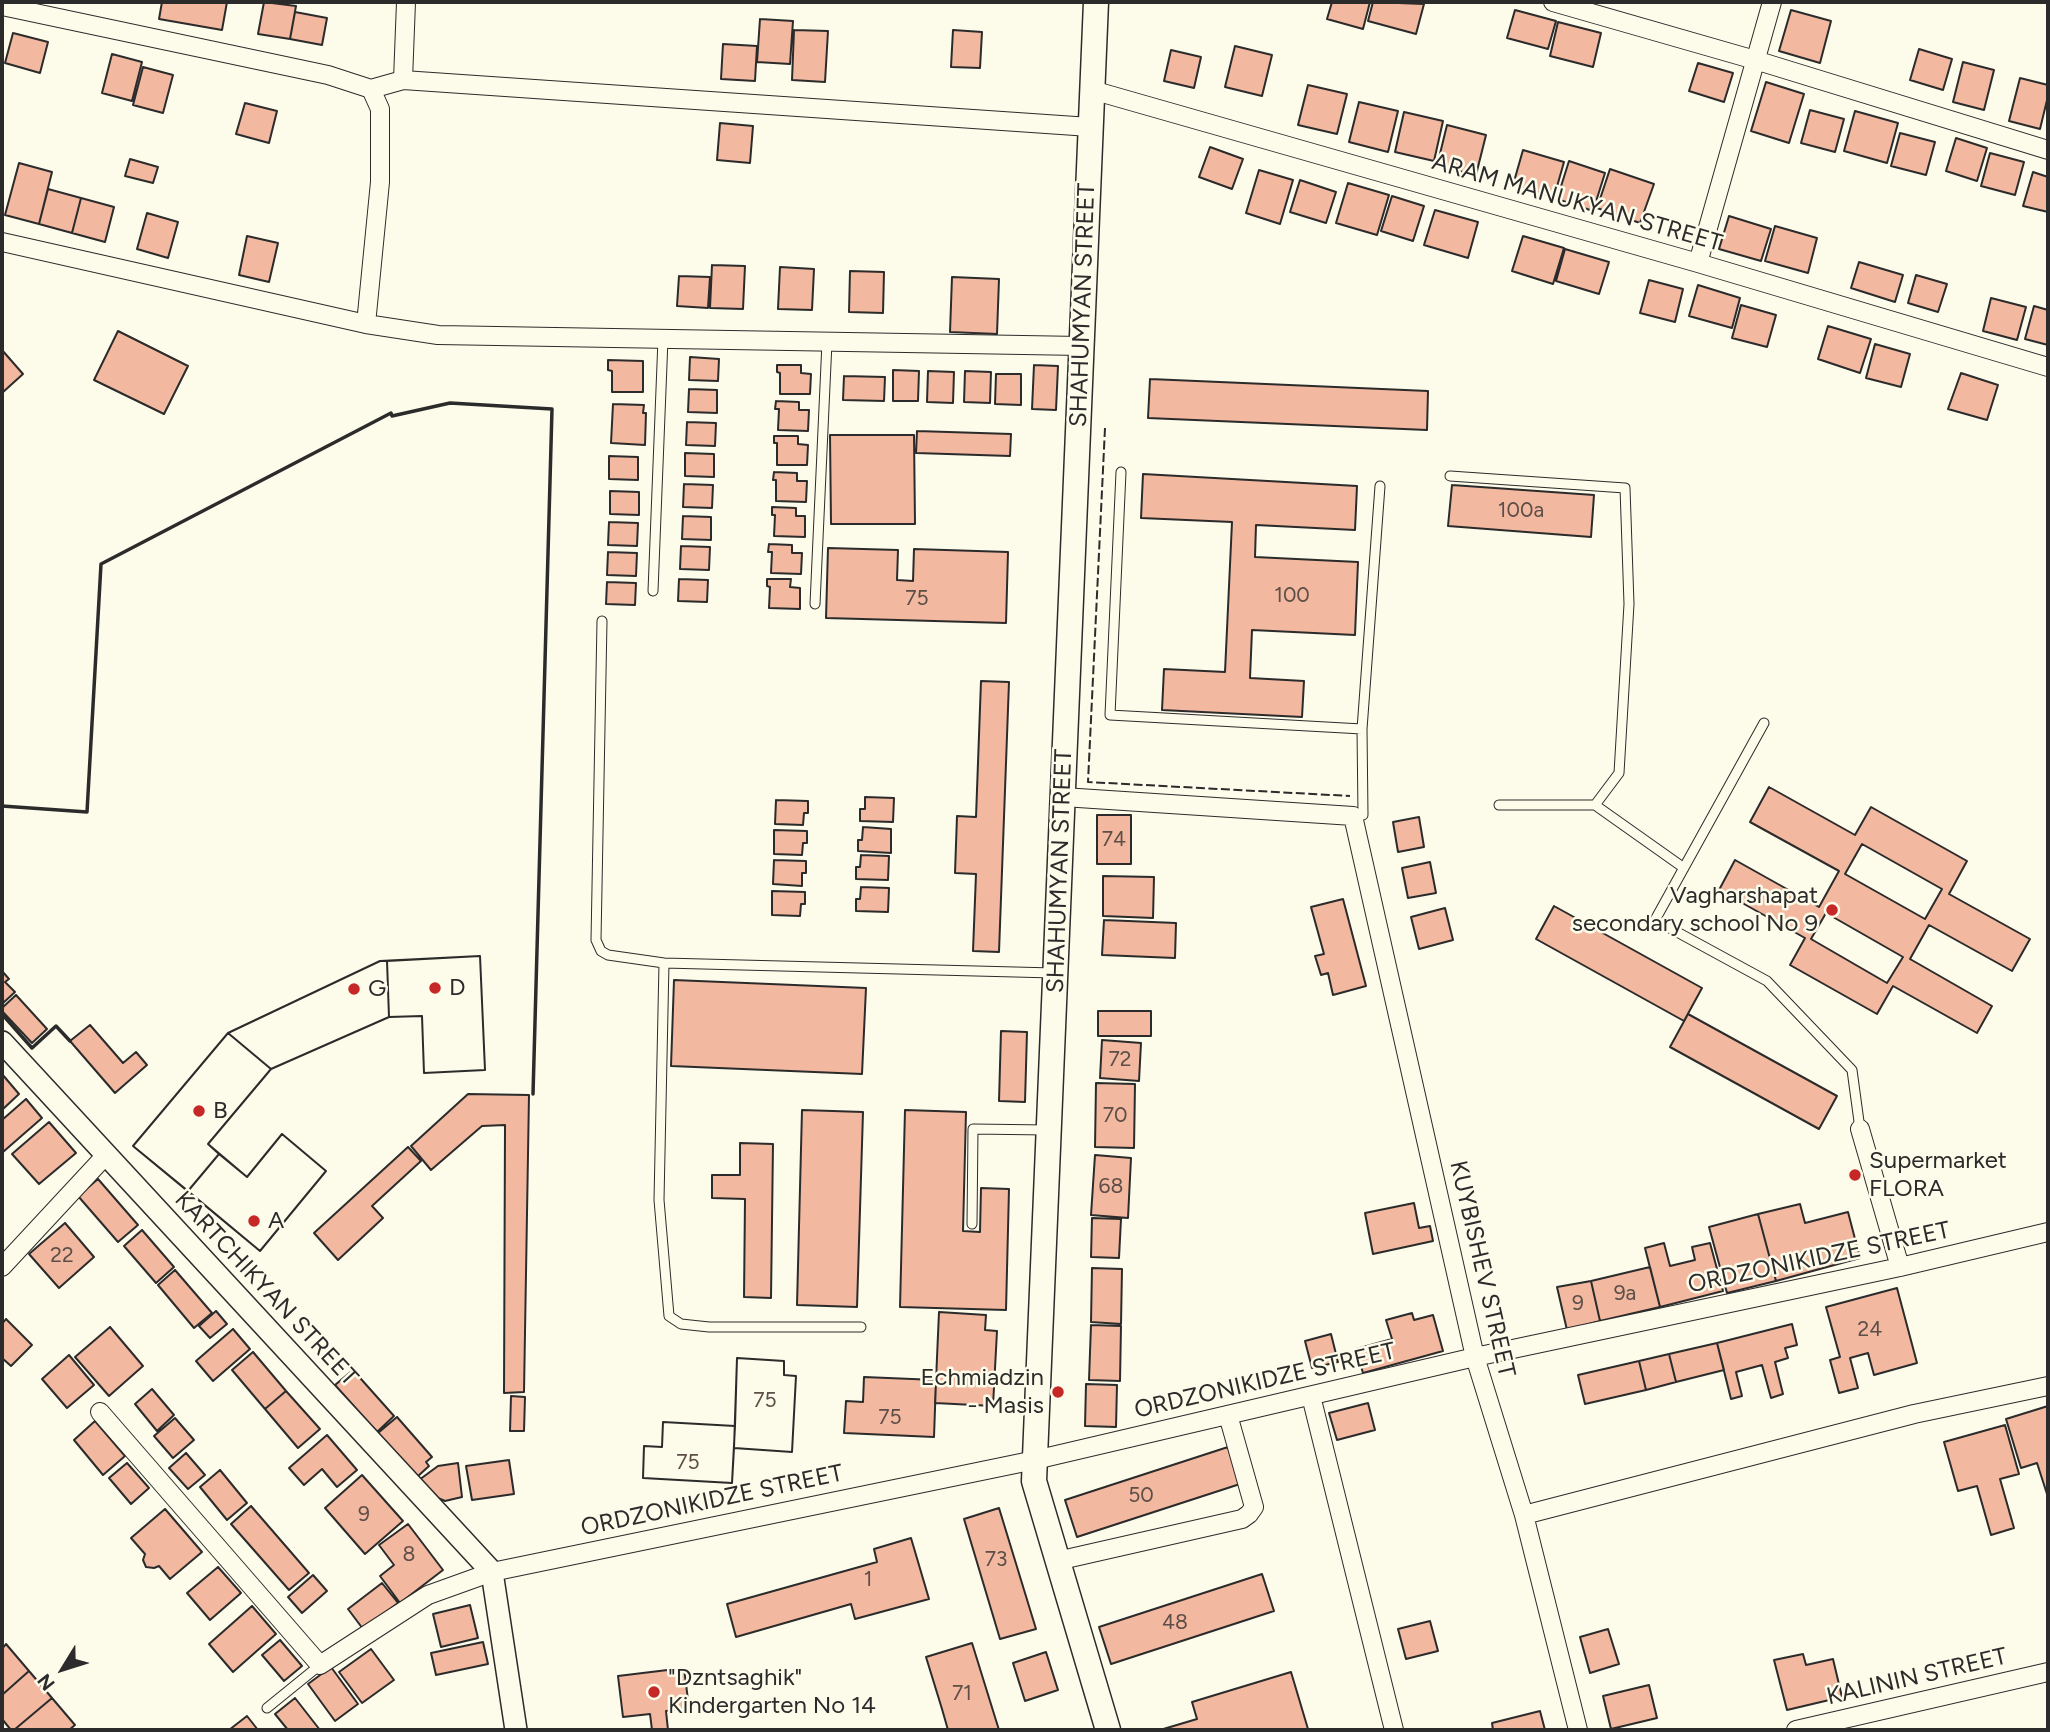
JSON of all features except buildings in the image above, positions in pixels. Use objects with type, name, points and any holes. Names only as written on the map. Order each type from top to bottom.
[{"type":"main road","name":"SHAHUMYAN STREET","points":[[1096,2],[1034,1480],[1108,1730]]},
{"type":"street","points":[[403,80],[406,2]]},
{"type":"street","points":[[1553,2],[1755,60],[2048,150]]},
{"type":"street","points":[[1698,263],[1772,2]]},
{"type":"street","points":[[2,6],[328,75],[372,89],[403,80],[1090,127]]},
{"type":"street","points":[[366,324],[380,182],[380,109],[372,89]]},
{"type":"street","name":"ARAM MANUKYAN STREET","points":[[1092,90],[1698,263],[2048,367]]},
{"type":"street","points":[[2,242],[366,324],[438,335],[1081,346]]},
{"type":"street","points":[[1063,797],[1358,815]]},
{"type":"street","name":"KUYBISHEV STREET","points":[[1358,815],[1475,1357],[1524,1515],[1578,1730]]},
{"type":"street","name":"KARTCHIKYAN STREET","points":[[2,1042],[492,1572]]},
{"type":"street","points":[[1860,1129],[1900,1266]]},
{"type":"street","points":[[2,1267],[107,1154]]},
{"type":"street","name":"ORDZONIKIDZE STREET","points":[[320,1665],[428,1595],[492,1572],[1035,1460],[1475,1357],[1900,1266],[2048,1231]]},
{"type":"street","points":[[1524,1515],[1914,1414],[2048,1386]]},
{"type":"street","points":[[1311,1396],[1394,1730]]},
{"type":"street","points":[[100,1412],[320,1665]]},
{"type":"street","points":[[1057,1561],[1242,1519],[1249,1514],[1254,1507],[1228,1415]]},
{"type":"street","points":[[492,1572],[516,1730]]},
{"type":"street","name":"KALININ STREET","points":[[1796,1730],[2048,1672]]},
{"type":"lane","points":[[653,591],[663,339]]},
{"type":"lane","points":[[815,604],[827,342]]},
{"type":"lane","points":[[1121,472],[1110,715],[1362,729]]},
{"type":"lane","points":[[1450,476],[1625,488],[1629,604],[1619,773],[1595,805]]},
{"type":"lane","points":[[1358,815],[1380,486]]},
{"type":"lane","points":[[602,621],[596,940],[601,951],[608,955],[664,963],[1055,973]]},
{"type":"lane","points":[[1764,723],[1655,920],[1767,981],[1852,1070],[1860,1129]]},
{"type":"lane","points":[[1499,805],[1595,805],[1684,868]]},
{"type":"lane","points":[[664,963],[659,1200],[669,1316],[681,1324],[709,1327],[861,1327]]},
{"type":"lane","points":[[972,1224],[972,1129],[1049,1130]]},
{"type":"lane","points":[[267,1707],[320,1665]]},
{"type":"fence","points":[[1105,428],[1088,782],[1350,796]]},
{"type":"wall","points":[[2,806],[87,812],[101,564],[391,413],[392,416],[450,403],[552,409],[533,1094]]},
{"type":"wall","points":[[2,1014],[32,1048],[56,1026],[70,1041]]},
{"type":"place","name":"Vagharshapat secondary school No 9","points":[[1832,910]]},
{"type":"place","name":"D","points":[[435,988]]},
{"type":"place","name":"G","points":[[354,989]]},
{"type":"place","name":"B","points":[[199,1111]]},
{"type":"place","name":"Supermarket FLORA","points":[[1855,1175]]},
{"type":"place","name":"A","points":[[254,1221]]},
{"type":"place","name":"Echmiadzin - Masis","points":[[1058,1392]]},
{"type":"place","name":"\"Dzntsaghik\" Kindergarten No 14","points":[[654,1692]]}]
